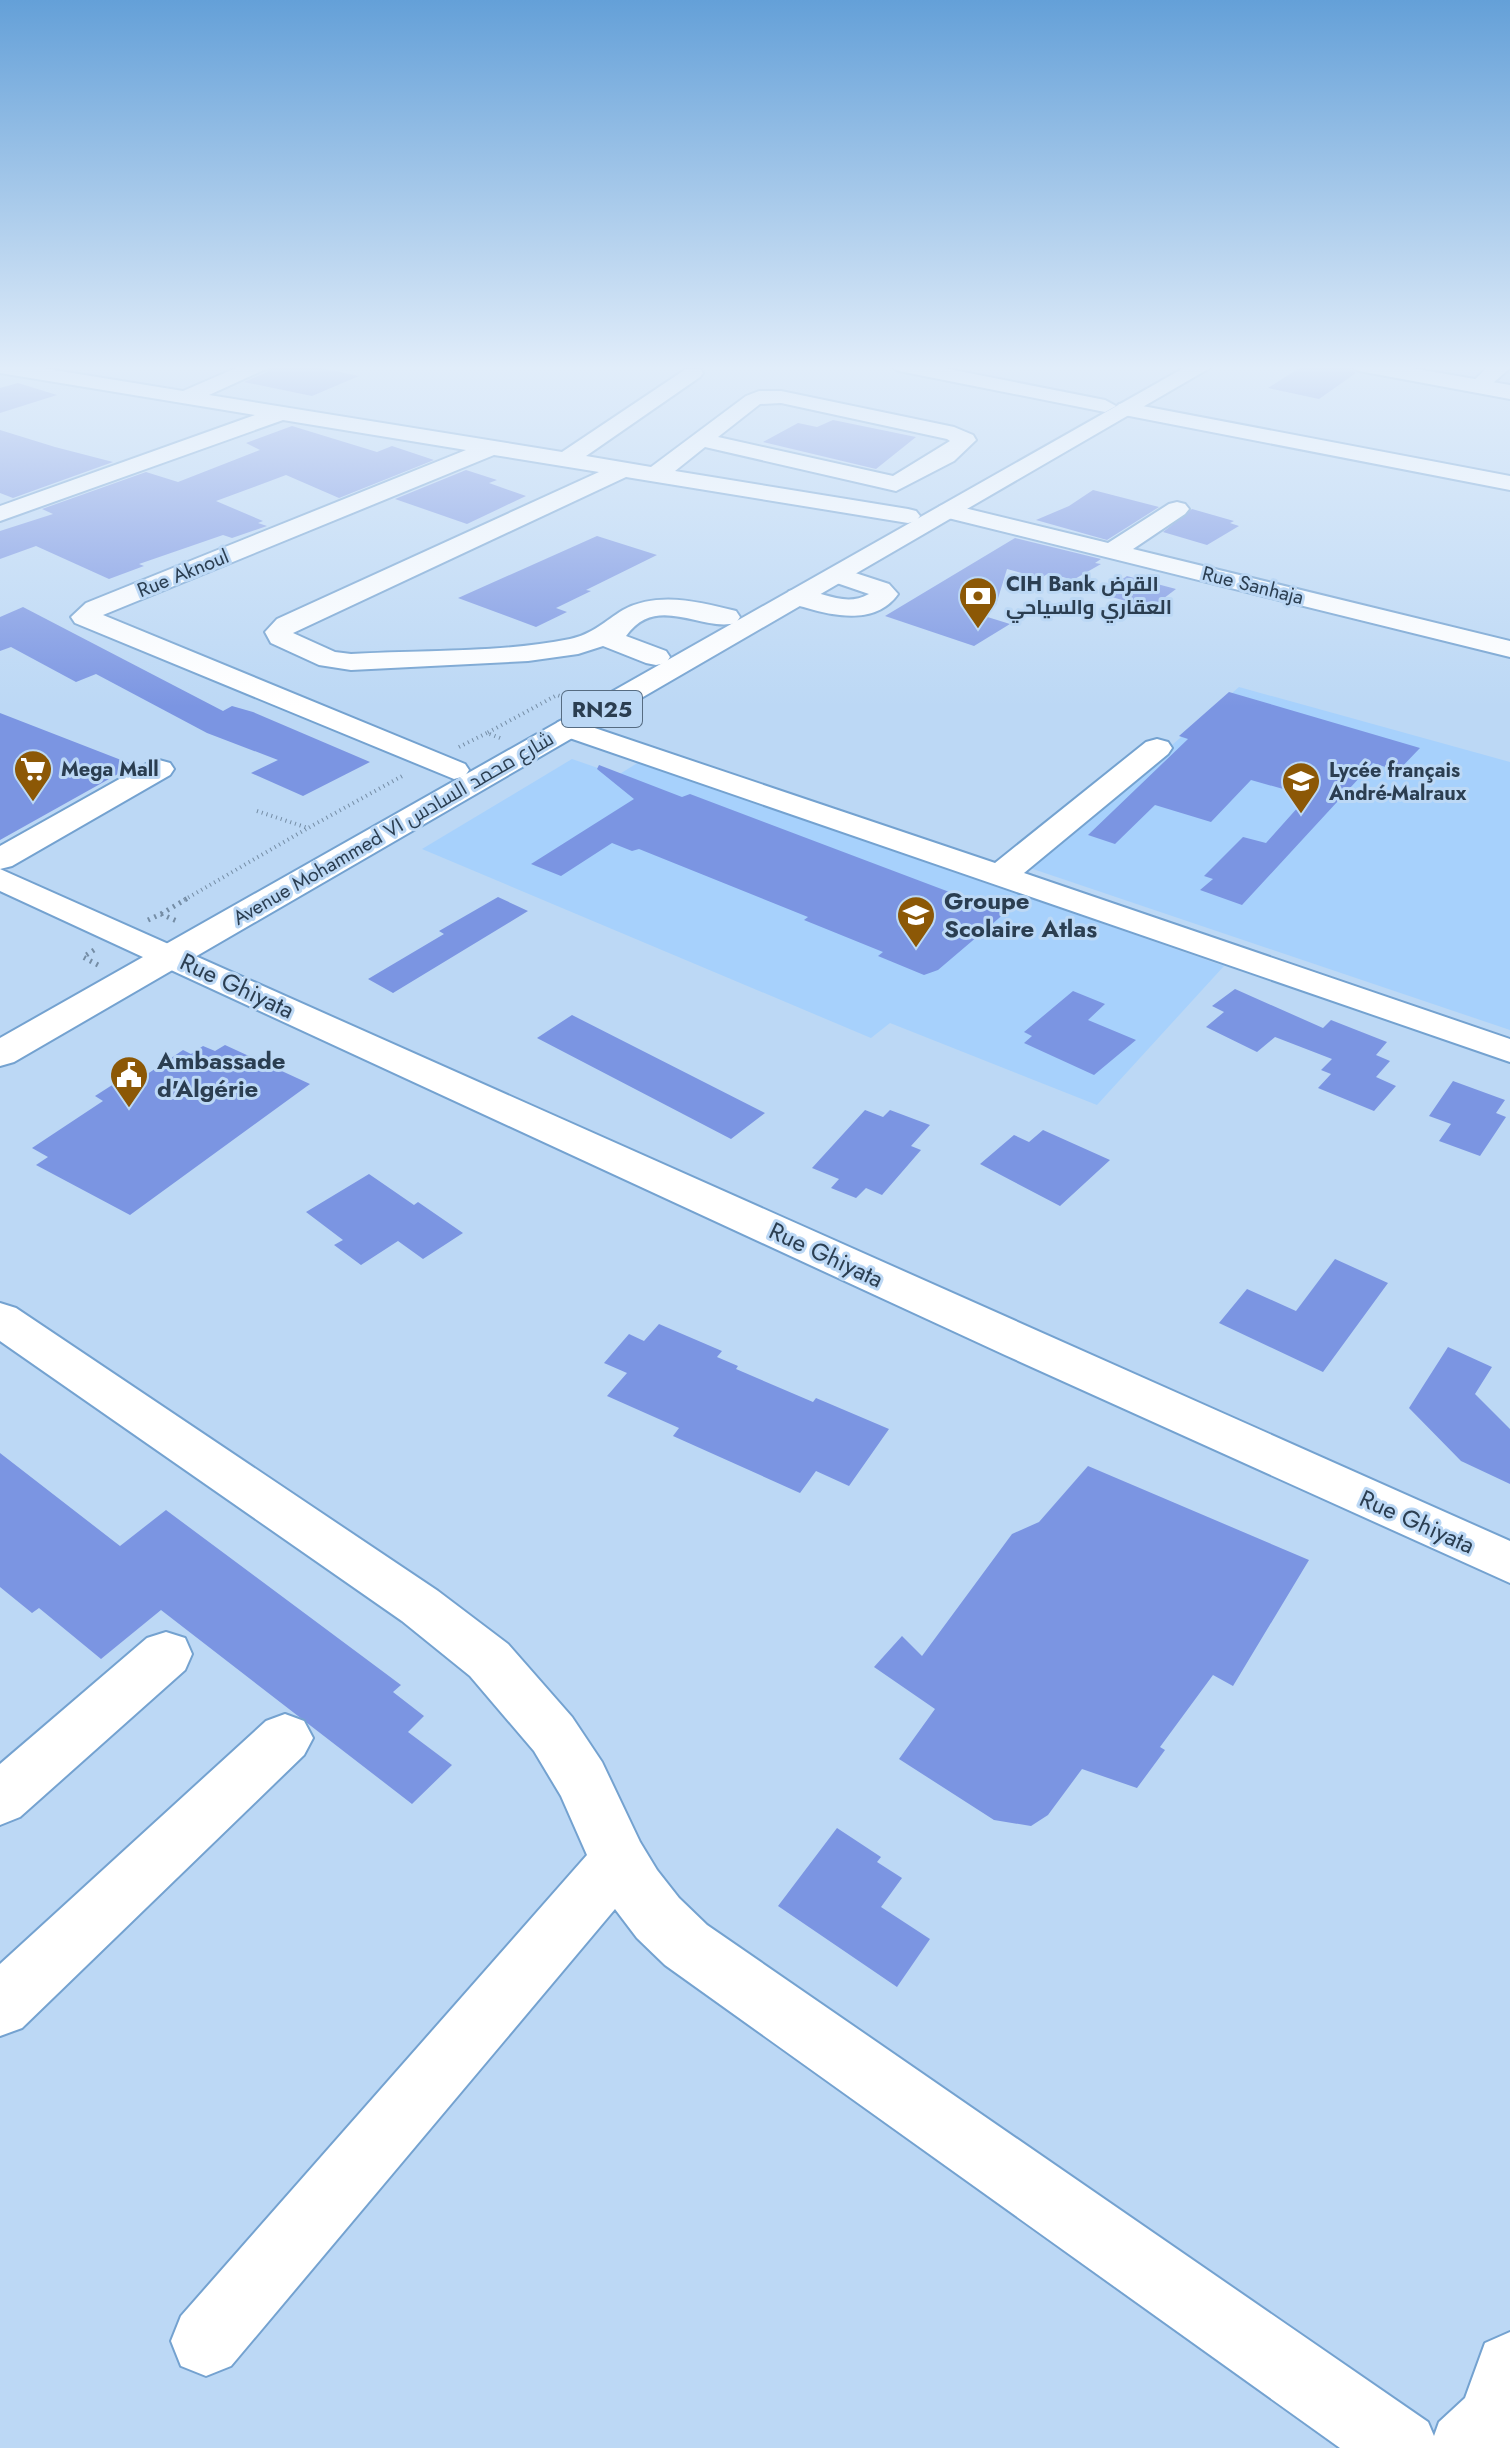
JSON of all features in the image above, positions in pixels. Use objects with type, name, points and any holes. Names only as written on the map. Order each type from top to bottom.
[{"type":"main road","name":"Avenue Mohammed VI شارع محمد السادس","points":[[0,1054],[158,938],[443,765],[496,737],[572,715],[656,657],[979,479]]},
{"type":"main road","name":"Avenue Mohammed VI شارع محمد السادس","points":[[0,1025],[572,715],[798,597],[1000,479]]},
{"type":"street","points":[[0,514],[97,479]]},
{"type":"street","name":"Rue Aknoul","points":[[415,479],[95,609],[84,617],[443,765]]},
{"type":"street","points":[[602,479],[286,625],[278,632],[281,637],[329,659],[351,662],[528,653],[616,639],[656,657]]},
{"type":"street","points":[[687,479],[908,516]]},
{"type":"street","points":[[875,479],[896,484],[904,479]]},
{"type":"street","points":[[1490,479],[1510,483]]},
{"type":"street","points":[[1113,551],[1177,509]]},
{"type":"street","name":"Rue Sanhaja","points":[[948,511],[1510,649]]},
{"type":"street","points":[[798,597],[851,610],[862,609],[885,594],[877,587],[837,575]]},
{"type":"street","points":[[571,667],[616,639],[629,616],[657,607],[697,609],[727,617]]},
{"type":"street","points":[[572,715],[1000,876],[1510,1051]]},
{"type":"street","points":[[1000,876],[1157,748]]},
{"type":"street","points":[[0,859],[159,769]]},
{"type":"street","name":"Rue Ghiyata","points":[[0,879],[158,938],[1006,1338],[1510,1563]]},
{"type":"street","points":[[0,1319],[420,1606],[489,1660],[553,1734],[582,1780],[619,1861],[658,1918],[686,1945],[1402,2448]]},
{"type":"street","points":[[0,1799],[166,1654]]},
{"type":"street","points":[[0,2006],[285,1738]]},
{"type":"street","points":[[206,2341],[619,1861]]},
{"type":"street","points":[[1465,2448],[1484,2436],[1494,2420],[1510,2368]]},
{"type":"path","points":[[158,938],[308,828],[496,737],[557,695],[572,715]]},
{"type":"path","points":[[257,811],[308,828]]},
{"type":"shaded area","name":"Lycée français André-Malraux","points":[[1239,687],[1510,762],[1510,1030],[1030,868]]},
{"type":"shaded area","name":"Groupe Scolaire Atlas","points":[[572,759],[618,775],[639,762],[1224,966],[1097,1105],[890,1023],[871,1038],[422,849]]},
{"type":"building","points":[[0,479],[65,479],[13,498],[0,493]]},
{"type":"building","points":[[126,479],[178,482],[185,479],[275,479],[216,501],[263,521],[258,523],[267,526],[232,538],[223,535],[139,564],[144,566],[109,579],[36,546],[0,559],[0,531],[53,514],[42,509]]},
{"type":"building","points":[[296,479],[386,479],[339,498]]},
{"type":"building","points":[[443,479],[495,479],[497,480],[489,483],[526,496],[467,524],[395,499]]},
{"type":"building","points":[[1093,490],[1159,507],[1107,540],[1036,520],[1069,506]]},
{"type":"building","points":[[1192,509],[1234,521],[1230,523],[1239,526],[1207,545],[1163,532]]},
{"type":"building","points":[[597,536],[657,555],[586,590],[591,591],[556,608],[567,612],[536,627],[458,598]]},
{"type":"building","points":[[1015,538],[1101,559],[1095,563],[1101,564],[1073,580],[1049,573],[1041,578],[1007,569],[996,605],[981,615],[1010,624],[974,646],[885,616]]},
{"type":"building","points":[[1127,576],[1176,589],[1151,608],[1101,594]]},
{"type":"building","points":[[23,607],[223,711],[232,706],[253,712],[370,762],[303,796],[251,773],[278,760],[207,733],[96,674],[76,682],[11,647],[0,651],[0,617]]},
{"type":"building","points":[[1229,692],[1420,748],[1398,771],[1373,763],[1242,905],[1200,890],[1213,879],[1204,876],[1243,837],[1266,843],[1308,796],[1251,780],[1211,822],[1155,805],[1115,844],[1088,835],[1188,739],[1179,736]]},
{"type":"building","name":"Mega Mall","points":[[0,713],[134,765],[0,840]]},
{"type":"building","points":[[599,765],[682,797],[690,794],[1005,913],[938,970],[924,975],[878,956],[883,952],[804,920],[808,917],[639,849],[632,851],[612,843],[561,876],[531,864],[634,799],[597,769]]},
{"type":"building","points":[[498,897],[528,911],[393,993],[368,979],[444,934],[439,931]]},
{"type":"building","points":[[1235,989],[1323,1028],[1331,1020],[1387,1042],[1376,1055],[1390,1061],[1376,1077],[1396,1086],[1374,1111],[1318,1088],[1331,1074],[1321,1070],[1332,1059],[1275,1037],[1257,1052],[1206,1027],[1224,1012],[1212,1006]]},
{"type":"building","points":[[1073,991],[1105,1004],[1088,1020],[1136,1040],[1094,1075],[1024,1043],[1032,1036],[1024,1032]]},
{"type":"building","points":[[572,1015],[765,1113],[731,1139],[537,1038]]},
{"type":"building","points":[[225,1045],[310,1084],[130,1215],[36,1165],[48,1157],[32,1148],[103,1101],[95,1096],[120,1080],[131,1085],[183,1050],[191,1054],[203,1046],[215,1051]]},
{"type":"building","points":[[1453,1081],[1505,1100],[1496,1113],[1506,1117],[1480,1156],[1439,1141],[1451,1124],[1429,1116]]},
{"type":"building","points":[[865,1110],[883,1117],[890,1110],[930,1125],[911,1146],[921,1150],[882,1195],[866,1188],[856,1198],[831,1188],[839,1179],[812,1168]]},
{"type":"building","points":[[1043,1130],[1110,1160],[1060,1206],[980,1164],[1014,1135],[1029,1142]]},
{"type":"building","points":[[369,1174],[463,1233],[423,1259],[398,1241],[361,1265],[334,1245],[343,1240],[306,1212]]},
{"type":"building","points":[[1335,1259],[1388,1283],[1323,1372],[1219,1323],[1247,1289],[1296,1311]]},
{"type":"building","points":[[659,1324],[722,1351],[717,1357],[738,1366],[736,1369],[813,1402],[816,1398],[889,1429],[849,1486],[816,1471],[800,1493],[673,1436],[679,1428],[607,1396],[627,1373],[604,1363],[629,1334],[644,1341]]},
{"type":"building","points":[[1448,1347],[1492,1367],[1475,1394],[1510,1429],[1510,1484],[1461,1461],[1409,1408]]},
{"type":"building","points":[[0,1453],[120,1546],[166,1510],[401,1685],[393,1692],[424,1716],[408,1732],[452,1765],[412,1804],[161,1610],[101,1659],[39,1608],[32,1613],[0,1587]]},
{"type":"building","points":[[1088,1466],[1309,1560],[1233,1686],[1213,1675],[1160,1747],[1165,1750],[1137,1788],[1082,1769],[1048,1815],[1031,1826],[994,1820],[899,1759],[935,1709],[874,1667],[902,1636],[922,1656],[1012,1534],[1039,1522]]},
{"type":"building","points":[[837,1828],[881,1857],[877,1862],[902,1878],[881,1907],[930,1939],[897,1987],[778,1906]]},
{"type":"place","name":"CIH Bank القرض العقاري والسياحي","points":[[978,630]]},
{"type":"place","name":"Mega Mall","points":[[33,803]]},
{"type":"place","name":"Lycée français André-Malraux","points":[[1301,815]]},
{"type":"place","name":"Groupe Scolaire Atlas","points":[[916,949]]},
{"type":"place","name":"Ambassade d'Algérie","points":[[129,1109]]}]
